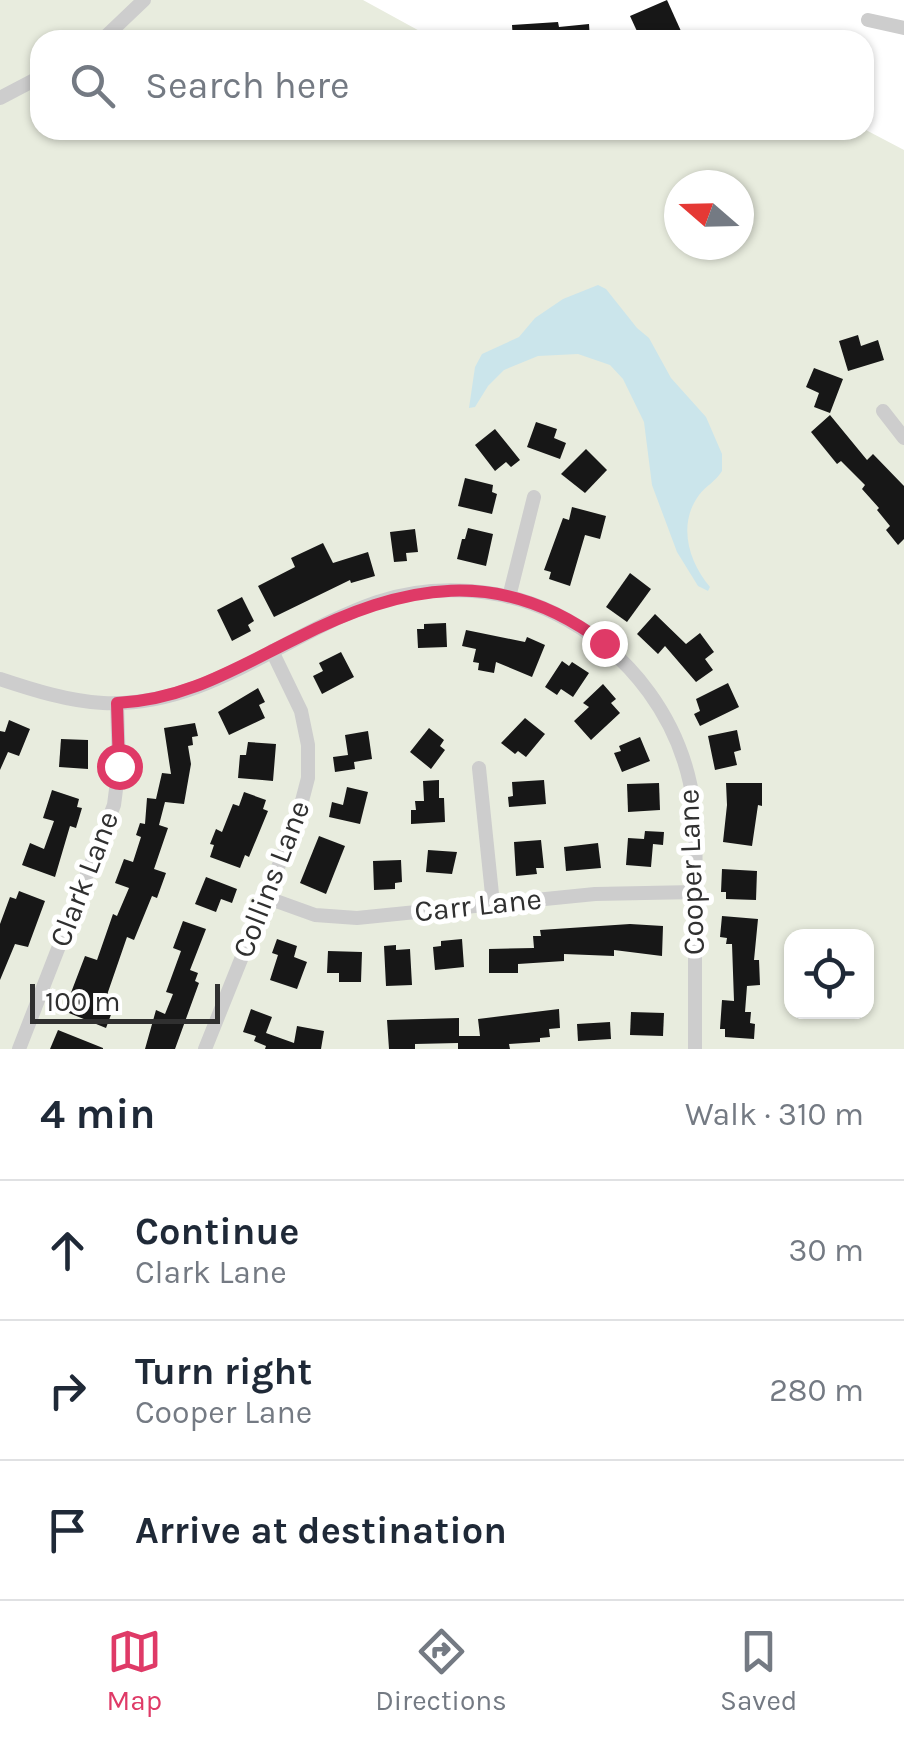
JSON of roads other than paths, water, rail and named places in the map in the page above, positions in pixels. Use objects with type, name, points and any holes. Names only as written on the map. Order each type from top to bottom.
[{"type":"street","points":[[112,30],[144,0]]},
{"type":"street","points":[[868,20],[904,28]]},
{"type":"street","points":[[0,98],[30,82]]},
{"type":"street","points":[[882,411],[904,438]]},
{"type":"street","points":[[509,597],[534,497]]},
{"type":"street","name":"Cooper Lane","points":[[0,679],[66,698],[117,703],[152,700],[192,690],[348,613],[402,595],[454,590],[509,597],[546,609],[594,636],[632,670],[657,703],[690,781],[695,816],[694,1049]]},
{"type":"street","name":"Collins Lane","points":[[205,1049],[301,809],[309,768],[301,710],[272,651]]},
{"type":"street","name":"Clark Lane","points":[[19,1049],[114,805],[119,766],[117,703]]},
{"type":"street","points":[[479,768],[493,904]]},
{"type":"street","name":"Carr Lane","points":[[266,897],[308,913],[340,918],[595,894],[695,892]]},
{"type":"water","points":[[598,285],[649,338],[671,378],[706,417],[722,454],[722,471],[699,495],[688,519],[691,555],[710,587],[708,591],[698,586],[677,552],[652,485],[644,422],[623,379],[610,365],[578,354],[538,356],[504,370],[475,407],[469,408],[475,367],[482,354],[519,337],[535,318],[563,299]]}]
